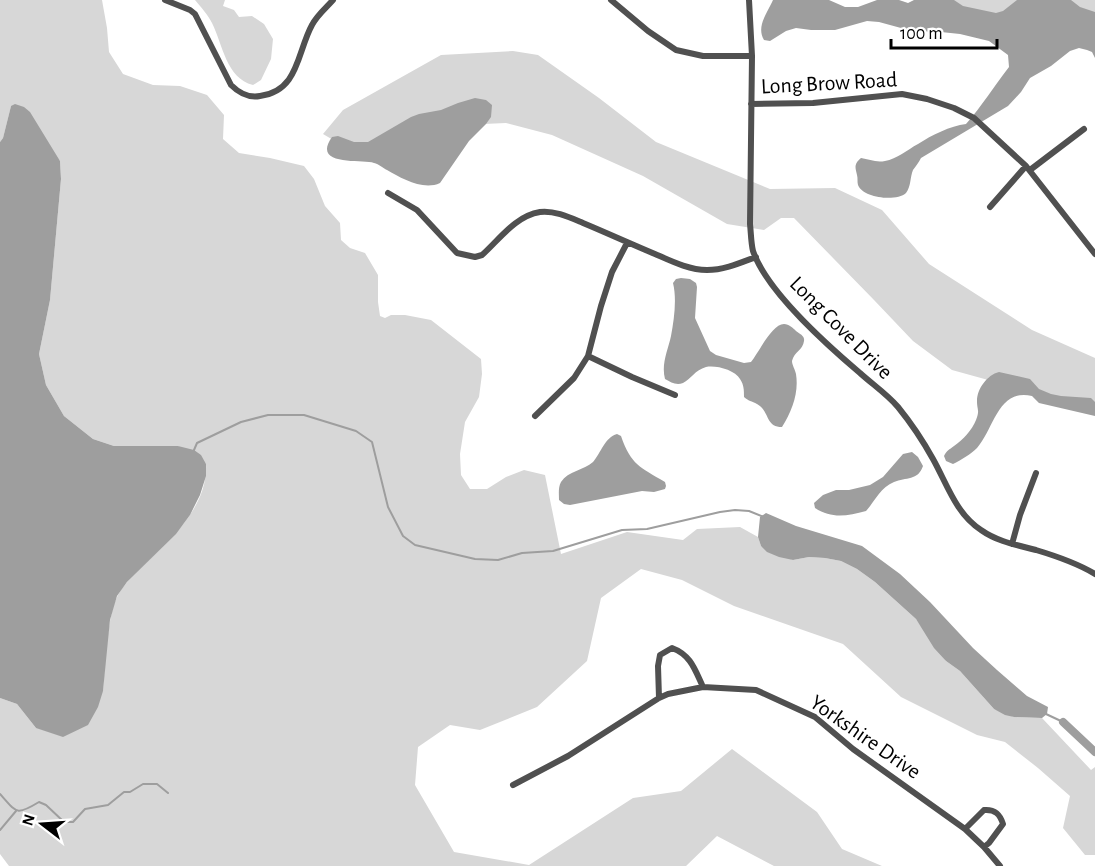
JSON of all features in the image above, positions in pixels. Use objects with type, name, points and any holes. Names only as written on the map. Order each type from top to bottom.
[{"type":"street","points":[[165,0],[195,14],[231,85],[244,94],[258,97],[281,89],[290,80],[311,26],[333,0]]},
{"type":"street","points":[[611,0],[648,31],[676,50],[703,56],[752,56]]},
{"type":"street","name":"Long Cove Drive","points":[[749,0],[752,56],[750,224],[752,249],[768,279],[821,339],[896,405],[928,450],[948,491],[967,519],[997,540],[1061,558],[1095,574]]},
{"type":"street","name":"Long Brow Road","points":[[751,104],[813,103],[902,94],[954,108],[974,118],[1028,168],[1095,254]]},
{"type":"street","points":[[990,207],[1028,168],[1084,129]]},
{"type":"street","points":[[388,193],[417,210],[458,253],[469,256],[482,255],[514,223],[540,212],[552,212],[677,264],[704,270],[718,269],[756,257]]},
{"type":"street","points":[[535,416],[574,378],[588,356],[612,272],[627,243]]},
{"type":"street","points":[[588,356],[675,395]]},
{"type":"street","points":[[1012,544],[1036,473]]},
{"type":"street","points":[[659,698],[660,655],[672,648],[688,657],[703,687]]},
{"type":"street","name":"Yorkshire Drive","points":[[513,785],[568,756],[668,694],[703,687],[756,690],[815,717],[853,749],[965,829],[1000,866]]},
{"type":"street","points":[[965,829],[984,810],[995,811],[1001,817],[1003,824],[984,847]]},
{"type":"shaded area","points":[[0,0],[102,0],[109,52],[123,74],[153,85],[180,86],[207,95],[224,115],[223,139],[239,153],[304,166],[314,179],[325,206],[340,223],[341,240],[350,248],[365,253],[378,275],[380,316],[385,318],[391,315],[405,315],[431,320],[481,359],[479,397],[465,422],[460,454],[461,475],[470,489],[487,489],[506,477],[524,470],[545,475],[561,554],[627,532],[683,540],[697,529],[740,527],[758,537],[761,546],[793,560],[809,557],[825,558],[841,561],[857,569],[916,619],[946,661],[960,671],[994,709],[1014,717],[1042,718],[1091,770],[1095,767],[1095,855],[1085,855],[1063,828],[1070,796],[1005,742],[977,735],[901,697],[843,644],[734,606],[682,580],[641,569],[601,598],[587,661],[537,707],[480,730],[450,725],[418,747],[415,785],[454,852],[529,865],[633,798],[681,791],[732,749],[817,812],[842,849],[882,866],[774,866],[717,836],[686,866],[9,866],[0,854],[0,698],[17,704],[36,728],[103,691],[109,627],[118,595],[129,580],[175,534],[194,509],[205,480],[206,464],[178,446],[114,446],[93,439],[64,416],[46,385],[39,354],[50,300],[61,179],[60,161],[11,106],[0,142]]},
{"type":"shaded area","points":[[195,0],[225,0],[223,6],[234,10],[239,17],[252,16],[264,24],[273,39],[271,59],[261,80],[253,85],[244,81],[231,68],[210,20]]},
{"type":"shaded area","points":[[773,0],[829,0],[845,7],[858,7],[877,0],[899,0],[908,3],[914,0],[954,0],[963,6],[996,13],[1003,11],[1017,0],[1071,0],[1080,7],[1095,12],[1095,58],[1092,52],[1087,50],[1079,48],[1070,51],[1051,66],[1030,78],[1008,106],[921,158],[913,170],[906,193],[888,198],[873,196],[858,185],[856,164],[859,160],[861,158],[879,162],[889,160],[935,134],[966,124],[1009,67],[1008,55],[989,41],[960,34],[912,31],[867,21],[835,30],[796,28],[770,41],[764,40],[762,25]]},
{"type":"shaded area","points":[[943,0],[1095,0],[1095,47],[967,20]]},
{"type":"shaded area","points":[[513,51],[538,55],[656,142],[770,189],[835,188],[882,210],[929,264],[1032,330],[1095,358],[1095,411],[952,370],[913,341],[794,218],[781,218],[764,230],[727,224],[643,176],[552,135],[506,123],[461,125],[350,150],[323,134],[343,110],[441,55]]},
{"type":"shaded area","points":[[475,98],[486,100],[492,105],[491,117],[469,141],[440,183],[419,185],[376,164],[341,160],[328,153],[327,147],[332,137],[338,136],[354,142],[368,142],[411,117],[441,110]]},
{"type":"shaded area","points":[[15,104],[30,112],[60,161],[61,179],[50,300],[39,354],[46,385],[64,416],[93,439],[114,446],[178,446],[194,450],[201,455],[206,464],[206,476],[190,515],[176,534],[127,582],[117,596],[110,620],[103,691],[98,707],[88,725],[63,737],[36,728],[17,704],[0,698],[0,142],[11,106]]},
{"type":"shaded area","points":[[676,279],[690,279],[696,283],[695,318],[710,351],[716,355],[744,363],[751,362],[770,333],[779,325],[791,326],[803,336],[803,344],[792,361],[797,381],[796,395],[782,427],[770,422],[761,407],[744,397],[741,381],[730,371],[706,367],[680,384],[665,379],[664,362],[675,310],[673,283]]},
{"type":"shaded area","points":[[999,372],[1030,379],[1039,389],[1051,394],[1091,398],[1095,402],[1095,416],[1039,403],[1032,396],[1021,395],[1011,398],[998,412],[975,450],[953,464],[946,461],[944,456],[946,452],[964,438],[974,424],[978,414],[977,396],[981,387],[990,376]]},
{"type":"shaded area","points":[[617,434],[621,436],[637,464],[665,482],[665,489],[654,492],[642,491],[570,505],[559,500],[559,486],[564,478],[593,462],[606,442]]},
{"type":"shaded area","points":[[912,452],[923,466],[921,471],[911,478],[889,484],[866,511],[840,516],[827,514],[815,508],[814,503],[823,495],[836,490],[849,490],[870,485],[883,477],[903,454]]},
{"type":"shaded area","points":[[766,513],[796,526],[862,546],[900,574],[973,648],[1027,696],[1048,707],[1047,714],[1042,718],[1014,717],[994,709],[960,671],[934,648],[916,619],[857,569],[841,561],[809,557],[793,560],[767,552],[761,546],[758,537],[760,517]]},
{"type":"waterway","points":[[194,450],[197,443],[241,422],[268,415],[304,415],[356,431],[372,442],[388,507],[403,536],[415,545],[475,559],[498,560],[522,553],[553,551],[622,530],[647,529],[720,512],[749,511],[764,517]]},
{"type":"waterway","points":[[1046,714],[1063,722]]},
{"type":"waterway","points":[[1063,722],[1095,752]]},
{"type":"waterway","points":[[0,794],[14,809],[21,811],[39,802],[46,805],[64,822],[73,822],[85,809],[108,805],[124,792],[130,792],[143,784],[157,784],[168,793]]},
{"type":"waterway","points":[[0,830],[16,811]]}]
